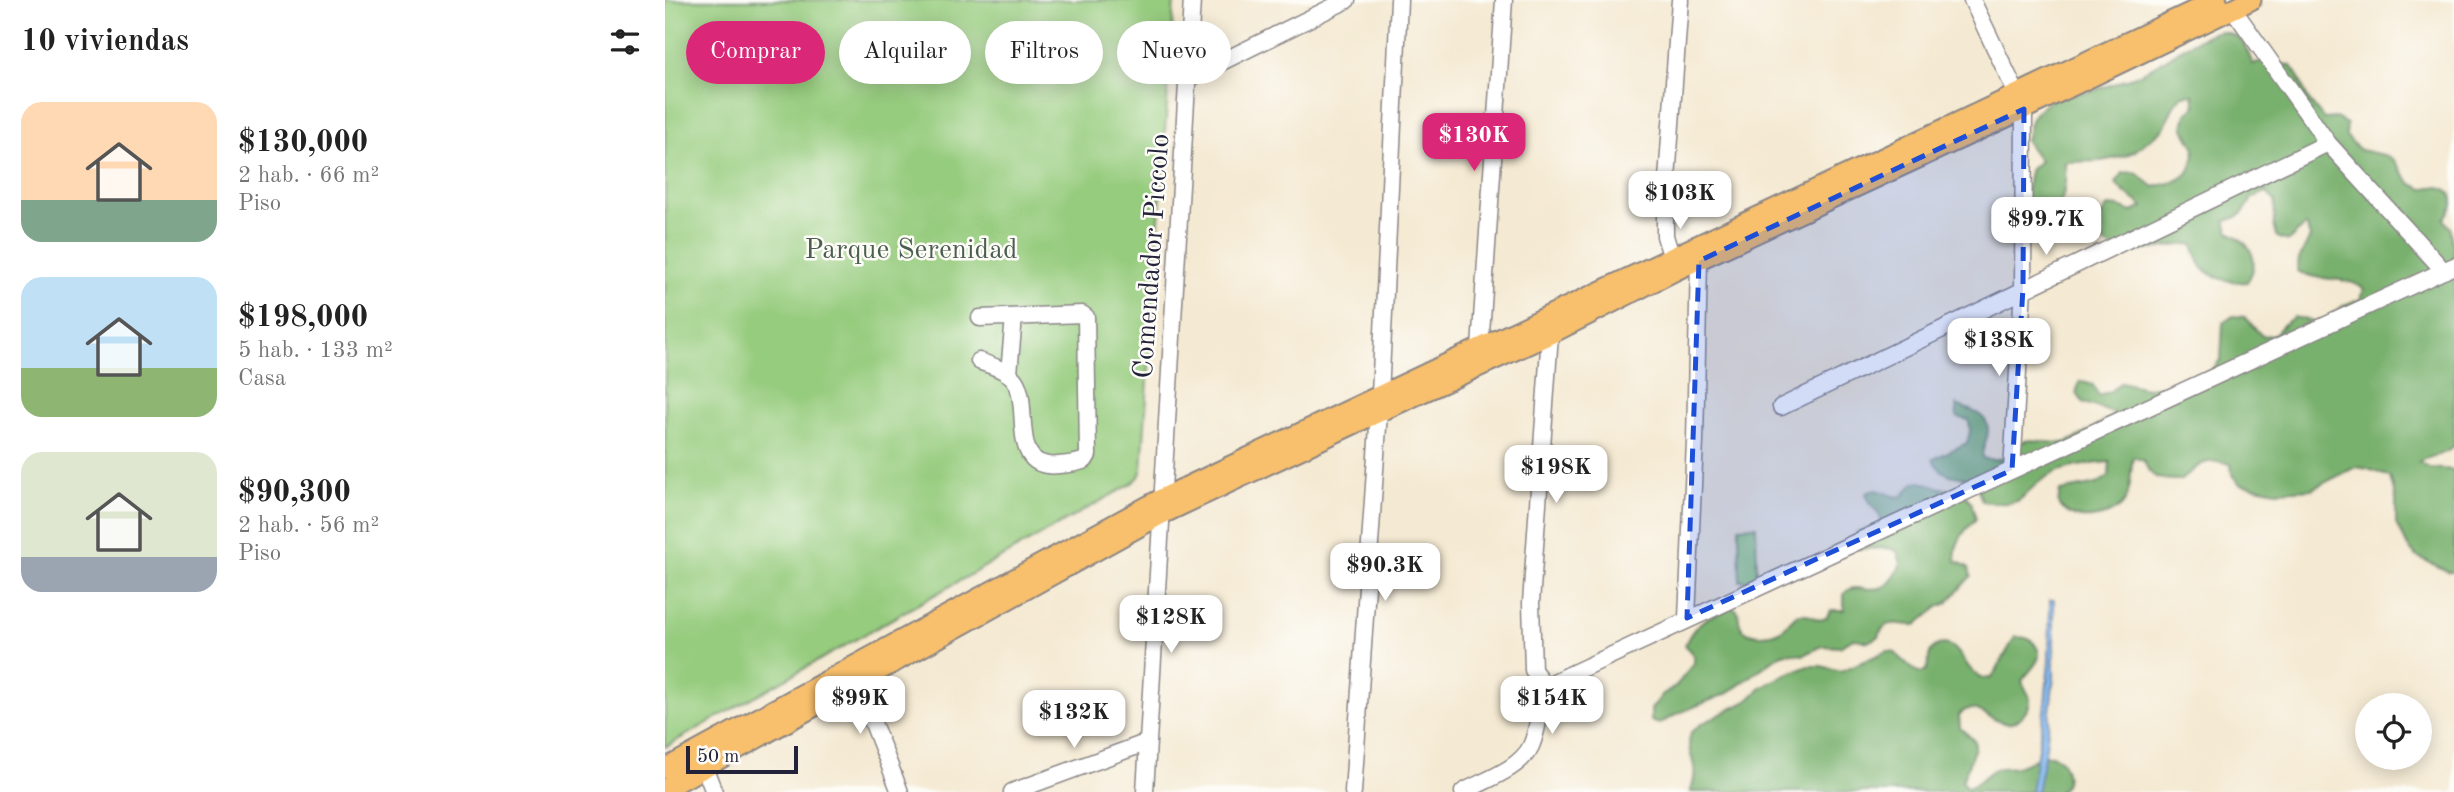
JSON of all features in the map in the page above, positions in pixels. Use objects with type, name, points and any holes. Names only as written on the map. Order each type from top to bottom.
[{"type":"main road","points":[[1380,403],[1480,348],[1673,264],[2225,4],[2251,0]]},
{"type":"main road","points":[[665,789],[701,759],[1161,507],[1380,403],[1550,334],[1673,264],[1699,261],[2020,102]]},
{"type":"main road","points":[[665,769],[701,759]]},
{"type":"street","name":"Comendador Piccolo","points":[[1191,21],[1192,0]]},
{"type":"street","points":[[1231,57],[1347,0]]},
{"type":"street","points":[[1353,792],[1380,403],[1399,0]]},
{"type":"street","points":[[1480,348],[1504,0]]},
{"type":"street","points":[[1673,264],[1665,236],[1665,207],[1680,0]]},
{"type":"street","points":[[1972,0],[2020,102],[2023,288],[2012,470]]},
{"type":"street","points":[[1545,686],[1687,618],[2449,268],[2328,143],[2225,4]]},
{"type":"street","name":"Comendador Piccolo","points":[[1145,792],[1187,84]]},
{"type":"street","points":[[1781,407],[2328,143]]},
{"type":"street","points":[[1687,618],[1699,261]]},
{"type":"street","points":[[979,361],[1009,373],[1017,383],[1024,436],[1030,457],[1037,463],[1051,466],[1085,460],[1088,455],[1086,317],[1082,314],[980,318]]},
{"type":"street","points":[[1009,373],[1014,317]]},
{"type":"street","points":[[1463,792],[1517,763],[1527,753],[1532,744],[1545,686],[1533,670],[1531,603],[1550,334]]},
{"type":"street","points":[[855,675],[900,792]]},
{"type":"street","points":[[1012,792],[1148,742]]},
{"type":"street","points":[[701,759],[713,792]]},
{"type":"highlighted area","points":[[2024,109],[2023,288],[2012,470],[1687,618],[1699,261]]},
{"type":"green space","name":"Parque Serenidad","points":[[665,0],[1174,0],[1173,21],[1117,21],[1117,84],[1168,84],[1142,469],[1139,477],[1131,484],[665,747]]},
{"type":"green space","points":[[2220,31],[2239,38],[2253,64],[2265,60],[2291,66],[2308,99],[2324,119],[2336,118],[2347,124],[2346,136],[2360,150],[2384,155],[2395,161],[2410,183],[2422,189],[2442,188],[2450,193],[2453,205],[2444,219],[2451,229],[2454,243],[2454,447],[2419,462],[2429,468],[2454,470],[2454,572],[2416,556],[2408,547],[2396,524],[2396,500],[2390,477],[2368,469],[2356,467],[2312,489],[2276,491],[2240,484],[2232,475],[2231,464],[2203,463],[2181,480],[2168,480],[2154,476],[2144,461],[2133,457],[2129,489],[2122,505],[2108,514],[2081,518],[2069,514],[2058,504],[2060,491],[2097,484],[2109,476],[2110,462],[2056,472],[2039,482],[2022,498],[2009,503],[1998,503],[1982,501],[1974,479],[1945,473],[1933,459],[1967,443],[1969,420],[1957,417],[1956,405],[1979,415],[1987,423],[1982,458],[1999,459],[2025,441],[2063,443],[2082,435],[2116,414],[2084,403],[2076,393],[2080,381],[2093,385],[2099,396],[2111,391],[2121,382],[2146,388],[2175,386],[2212,370],[2221,359],[2223,323],[2233,316],[2245,317],[2262,336],[2274,335],[2294,317],[2319,323],[2331,320],[2343,306],[2360,300],[2364,289],[2356,284],[2314,277],[2297,271],[2299,259],[2310,237],[2306,225],[2288,241],[2277,237],[2274,225],[2275,201],[2266,192],[2252,198],[2239,216],[2225,221],[2229,232],[2243,241],[2251,253],[2253,266],[2247,282],[2235,282],[2211,275],[2199,262],[2193,244],[2132,251],[2120,250],[2098,239],[2101,216],[2108,206],[2132,212],[2143,207],[2116,183],[2123,173],[2135,172],[2154,187],[2178,180],[2188,172],[2195,148],[2183,127],[2186,114],[2195,106],[2193,94],[2182,95],[2174,105],[2164,128],[2135,151],[2102,161],[2065,162],[2065,185],[2060,204],[2047,214],[2023,213],[2030,170],[2040,161],[2026,141],[2030,122],[2039,109],[2059,96],[2092,91],[2133,77],[2198,39]]},
{"type":"green space","points":[[1921,482],[1965,495],[1971,502],[1976,519],[1960,538],[1956,549],[1956,561],[1968,567],[1971,576],[1947,603],[1916,625],[1889,624],[1881,630],[1879,636],[1868,642],[1853,638],[1840,647],[1822,646],[1803,655],[1780,655],[1728,693],[1659,724],[1651,721],[1651,709],[1663,694],[1675,687],[1694,663],[1694,656],[1685,645],[1693,630],[1710,616],[1733,607],[1738,611],[1740,624],[1746,631],[1755,635],[1772,634],[1781,630],[1798,614],[1820,620],[1826,618],[1831,610],[1844,610],[1844,594],[1850,589],[1871,589],[1887,585],[1901,563],[1897,551],[1888,548],[1857,549],[1856,533],[1881,524],[1866,493],[1876,490],[1902,496],[1914,483]]},
{"type":"green space","points":[[1756,526],[1757,580],[1740,581],[1739,527]]},
{"type":"green space","points":[[2015,637],[2030,640],[2039,651],[2038,660],[2022,681],[2029,696],[2029,705],[2014,722],[1998,721],[1974,709],[1959,715],[1960,728],[1975,741],[1962,782],[1967,788],[1971,787],[1997,769],[2016,767],[2051,755],[2062,762],[2066,772],[2067,778],[2059,792],[1690,792],[1695,773],[1689,747],[1691,732],[1701,724],[1747,701],[1761,688],[1784,675],[1808,666],[1841,671],[1887,651],[1894,652],[1921,673],[1928,666],[1932,650],[1937,645],[1944,644],[1954,648],[1974,673],[1992,678]]},
{"type":"water","points":[[2050,600],[2054,600],[2054,676],[2046,746],[2037,792],[2031,792],[2045,705]]}]
